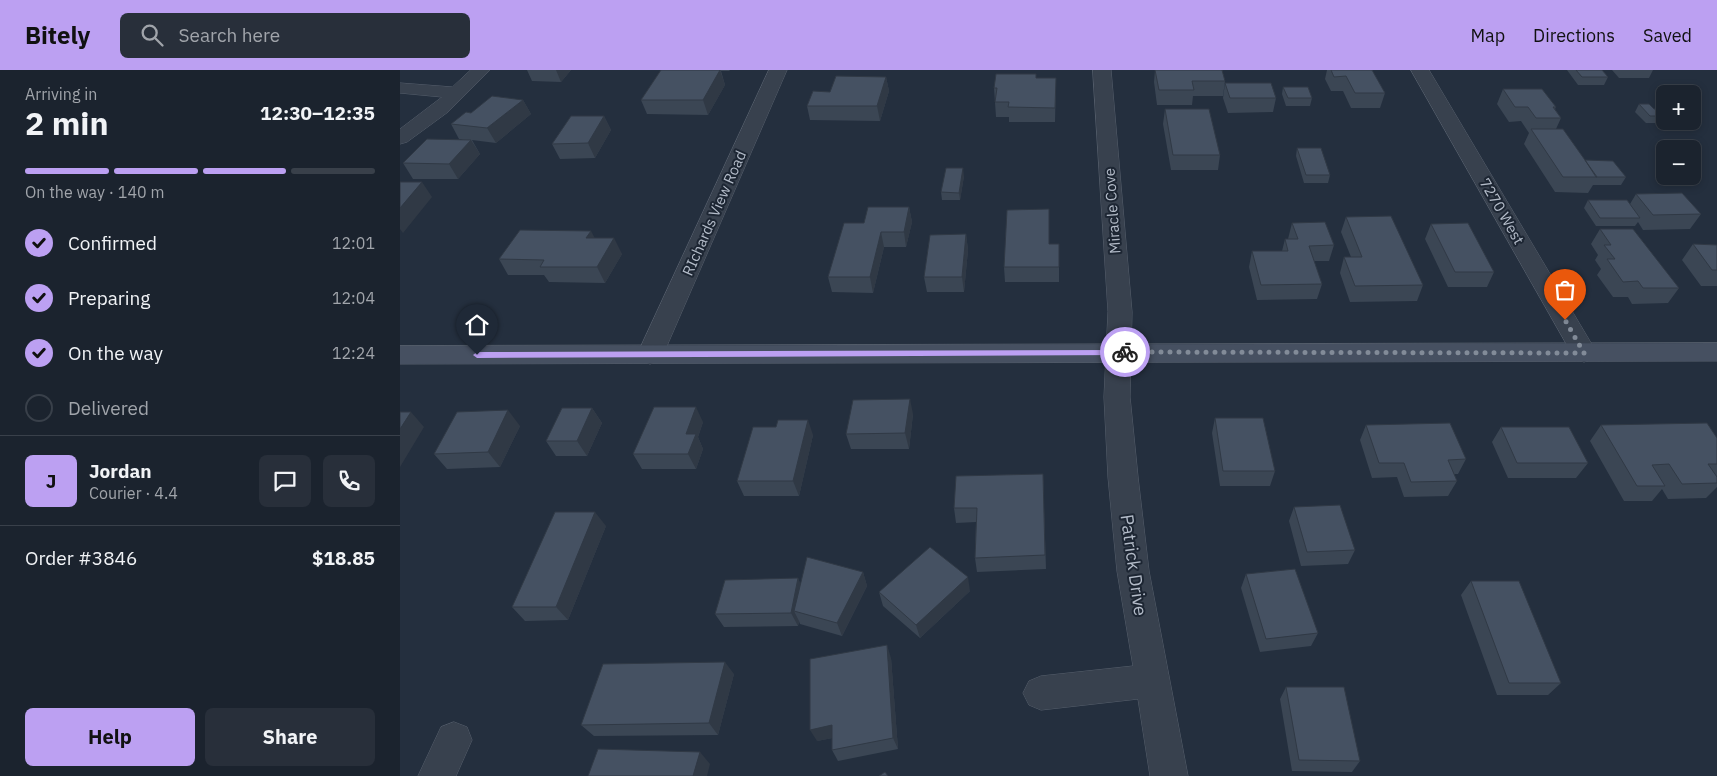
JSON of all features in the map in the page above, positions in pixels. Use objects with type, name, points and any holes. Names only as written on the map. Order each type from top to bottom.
[{"type":"street","points":[[400,138],[440,108],[482,70]]},
{"type":"street","name":"RIchards View Road","points":[[650,355],[778,70]]},
{"type":"street","name":"Miracle Cove","points":[[1102,70],[1120,312],[1119,352]]},
{"type":"street","name":"7270 West","points":[[1420,70],[1584,353]]},
{"type":"street","points":[[400,88],[456,94]]},
{"type":"street","name":"Patrick Drive","points":[[1119,352],[1117,397],[1133,571],[1169,776]]},
{"type":"street","points":[[400,355],[1717,352]]},
{"type":"street","points":[[1041,693],[1151,681]]},
{"type":"street","points":[[437,776],[454,740]]},
{"type":"building","points":[[661,70],[720,70],[703,100],[641,100]]},
{"type":"building","points":[[1155,70],[1222,70],[1225,81],[1192,81],[1194,90],[1159,90]]},
{"type":"building","points":[[1331,70],[1372,70],[1385,93],[1355,93],[1346,76],[1334,77]]},
{"type":"building","points":[[1576,70],[1602,70],[1608,77],[1582,77]]},
{"type":"building","points":[[996,74],[1036,74],[1036,78],[1056,78],[1055,108],[1008,107],[1009,102],[995,102]]},
{"type":"building","points":[[836,76],[886,77],[877,106],[807,106],[813,91],[830,92]]},
{"type":"building","points":[[1225,83],[1271,83],[1276,98],[1230,98]]},
{"type":"building","points":[[1283,87],[1308,87],[1312,98],[1288,98]]},
{"type":"building","points":[[1503,89],[1542,89],[1556,107],[1553,107],[1561,118],[1536,118],[1528,107],[1515,107]]},
{"type":"building","points":[[492,96],[523,100],[487,128],[451,124],[466,112],[471,113]]},
{"type":"building","points":[[1639,104],[1649,104],[1656,109],[1656,116],[1650,116]]},
{"type":"building","points":[[1165,109],[1209,109],[1220,155],[1173,155]]},
{"type":"building","points":[[571,116],[604,116],[588,143],[552,144]]},
{"type":"building","points":[[1531,129],[1563,129],[1597,177],[1563,177]]},
{"type":"building","points":[[427,139],[471,140],[449,164],[403,163]]},
{"type":"building","points":[[1297,148],[1321,148],[1330,175],[1306,175]]},
{"type":"building","points":[[1585,160],[1613,161],[1626,177],[1596,177]]},
{"type":"building","points":[[946,168],[963,168],[959,193],[941,192]]},
{"type":"building","points":[[400,182],[422,182],[400,208]]},
{"type":"building","points":[[1682,193],[1701,214],[1653,215],[1636,194]]},
{"type":"building","points":[[1588,200],[1627,200],[1640,218],[1600,218]]},
{"type":"building","points":[[868,207],[909,207],[904,232],[881,232],[870,277],[828,277],[844,223],[864,223]]},
{"type":"building","points":[[1049,209],[1049,244],[1059,244],[1059,267],[1004,267],[1007,210]]},
{"type":"building","points":[[1391,216],[1423,285],[1355,286],[1344,257],[1362,257],[1346,217]]},
{"type":"building","points":[[1325,222],[1334,245],[1309,246],[1322,284],[1261,285],[1252,251],[1288,251],[1285,239],[1298,239],[1292,223]]},
{"type":"building","points":[[1468,223],[1494,272],[1455,272],[1431,224]]},
{"type":"building","points":[[1600,229],[1633,229],[1679,288],[1643,288],[1638,281],[1623,282],[1607,259],[1615,259],[1604,245],[1611,245]]},
{"type":"building","points":[[520,230],[591,231],[586,238],[614,238],[597,267],[540,267],[544,260],[499,259]]},
{"type":"building","points":[[966,234],[962,277],[924,277],[930,235]]},
{"type":"building","points":[[1693,244],[1717,245],[1717,270],[1712,270]]},
{"type":"building","points":[[910,399],[905,433],[846,434],[853,400]]},
{"type":"building","points":[[654,407],[696,407],[686,434],[696,434],[688,454],[633,454]]},
{"type":"building","points":[[562,408],[592,408],[577,441],[546,441]]},
{"type":"building","points":[[508,410],[488,452],[434,454],[457,412]]},
{"type":"building","points":[[400,412],[411,412],[400,429]]},
{"type":"building","points":[[1215,418],[1263,418],[1275,471],[1223,471]]},
{"type":"building","points":[[778,420],[808,420],[793,481],[737,481],[753,427],[776,427]]},
{"type":"building","points":[[1450,423],[1466,459],[1448,460],[1457,481],[1411,482],[1404,463],[1379,463],[1366,425]]},
{"type":"building","points":[[1707,423],[1717,438],[1717,464],[1708,464],[1717,477],[1717,483],[1682,484],[1669,464],[1652,465],[1665,486],[1637,486],[1601,425]]},
{"type":"building","points":[[1501,427],[1569,427],[1588,463],[1517,463]]},
{"type":"building","points":[[1043,474],[1045,555],[975,558],[977,508],[954,508],[956,476]]},
{"type":"building","points":[[1340,505],[1355,550],[1307,552],[1294,507]]},
{"type":"building","points":[[555,512],[595,512],[556,607],[512,607]]},
{"type":"building","points":[[930,547],[968,577],[916,625],[879,592]]},
{"type":"building","points":[[807,557],[863,572],[837,623],[794,611]]},
{"type":"building","points":[[1295,569],[1318,633],[1266,639],[1246,574]]},
{"type":"building","points":[[798,578],[791,613],[715,614],[725,580]]},
{"type":"building","points":[[1471,581],[1519,581],[1561,683],[1509,683]]},
{"type":"building","points":[[887,645],[893,738],[832,750],[832,725],[810,730],[810,659]]},
{"type":"building","points":[[725,662],[709,723],[581,725],[603,664]]},
{"type":"building","points":[[1286,687],[1344,687],[1360,761],[1299,760]]},
{"type":"building","points":[[598,749],[700,752],[693,776],[588,776]]},
{"type":"building","points":[[885,772],[888,776],[879,776]]},
{"type":"way so far","points":[[1125,352],[1584,353],[1565,320]]},
{"type":"route","points":[[477,355],[1125,352]]}]
